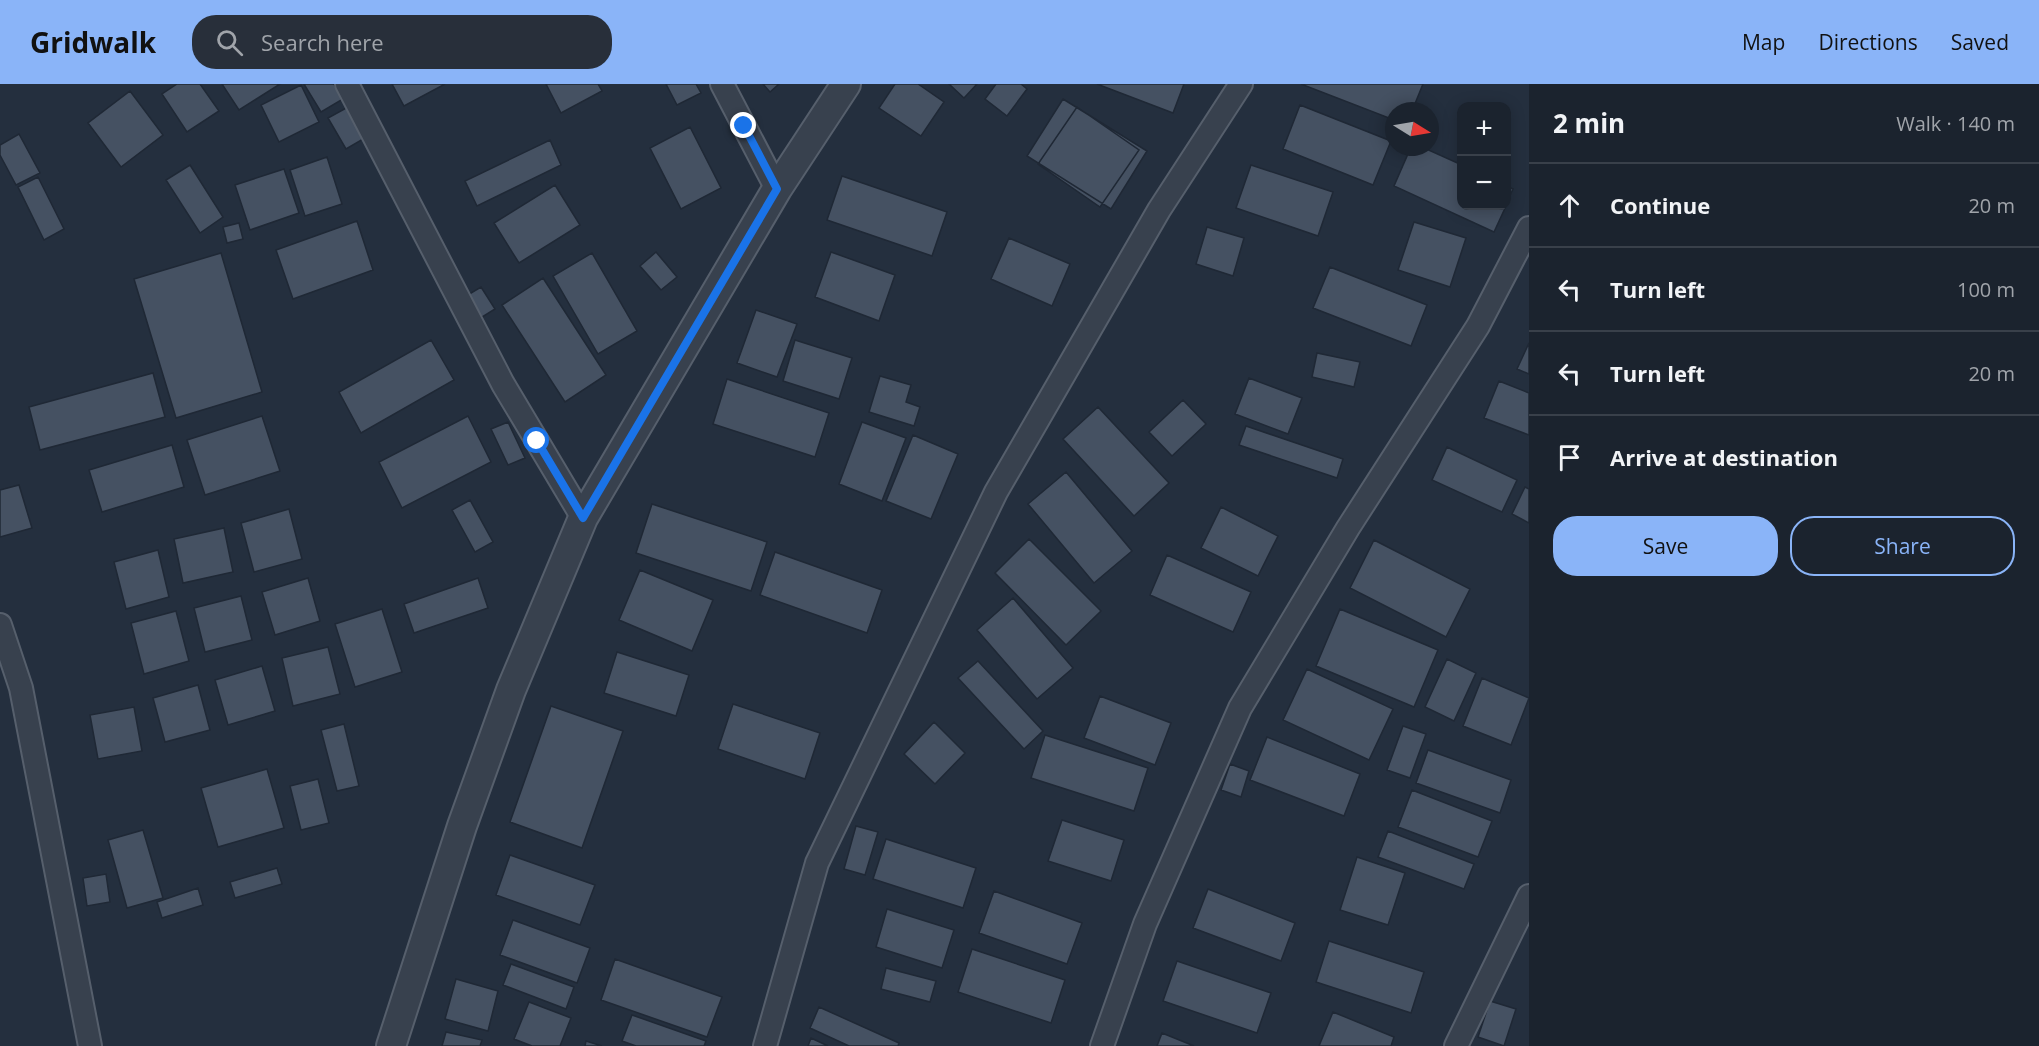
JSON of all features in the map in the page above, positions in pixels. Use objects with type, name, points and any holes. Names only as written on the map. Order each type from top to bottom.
[{"type":"street","points":[[347,84],[503,384],[583,518]]},
{"type":"street","points":[[722,84],[777,189]]},
{"type":"street","points":[[391,1046],[465,816],[511,690],[583,518],[777,189],[846,84]]},
{"type":"street","points":[[765,1046],[817,863],[996,492],[1159,210],[1241,84]]},
{"type":"street","points":[[1102,1046],[1145,924],[1240,708],[1348,528],[1478,326],[1529,228]]},
{"type":"street","points":[[0,626],[21,688],[90,1046]]},
{"type":"street","points":[[1456,1046],[1529,897]]},
{"type":"building","points":[[177,84],[200,84],[219,111],[187,132],[162,94]]},
{"type":"building","points":[[222,84],[280,84],[239,110]]},
{"type":"building","points":[[304,84],[334,84],[343,99],[321,112]]},
{"type":"building","points":[[392,84],[445,84],[404,106]]},
{"type":"building","points":[[546,84],[598,84],[602,91],[561,113]]},
{"type":"building","points":[[666,84],[696,84],[701,93],[677,105]]},
{"type":"building","points":[[763,84],[779,84],[770,92]]},
{"type":"building","points":[[895,84],[918,84],[944,102],[921,136],[879,108]]},
{"type":"building","points":[[949,84],[977,84],[964,98]]},
{"type":"building","points":[[996,84],[1021,84],[1027,89],[1007,116],[985,99]]},
{"type":"building","points":[[1097,84],[1184,84],[1173,113]]},
{"type":"building","points":[[1301,84],[1423,84],[1416,102],[1385,102],[1385,117]]},
{"type":"building","points":[[301,85],[319,122],[279,142],[261,105]]},
{"type":"building","points":[[130,91],[163,135],[121,167],[88,123]]},
{"type":"building","points":[[1063,99],[1147,151],[1111,209],[1027,156]]},
{"type":"building","points":[[1300,105],[1385,139],[1385,156],[1373,185],[1283,149]]},
{"type":"building","points":[[348,107],[365,138],[346,149],[328,118]]},
{"type":"building","points":[[1077,107],[1139,150],[1100,207],[1038,164]]},
{"type":"building","points":[[690,127],[721,188],[681,209],[650,148]]},
{"type":"building","points":[[19,134],[40,173],[16,185],[0,155],[0,145]]},
{"type":"building","points":[[550,140],[561,165],[477,206],[465,181]]},
{"type":"building","points":[[1439,155],[1457,163],[1457,210],[1504,210],[1494,232],[1394,186],[1407,156]]},
{"type":"building","points":[[327,157],[342,204],[305,216],[290,170]]},
{"type":"building","points":[[190,165],[223,217],[200,233],[166,180]]},
{"type":"building","points":[[1251,165],[1333,192],[1318,236],[1236,208]]},
{"type":"building","points":[[284,169],[299,213],[250,230],[235,185]]},
{"type":"building","points":[[842,176],[947,212],[932,256],[827,220]]},
{"type":"building","points":[[38,177],[64,229],[44,240],[18,187]]},
{"type":"building","points":[[555,185],[580,225],[519,263],[494,223]]},
{"type":"building","points":[[357,221],[373,270],[293,299],[276,250]]},
{"type":"building","points":[[1414,222],[1466,238],[1450,287],[1398,270]]},
{"type":"building","points":[[239,223],[243,239],[227,243],[223,227]]},
{"type":"building","points":[[1207,227],[1244,238],[1233,276],[1196,264]]},
{"type":"building","points":[[1009,238],[1070,264],[1052,306],[991,279]]},
{"type":"building","points":[[656,252],[677,277],[661,290],[640,266]]},
{"type":"building","points":[[831,252],[895,275],[879,321],[815,297]]},
{"type":"building","points":[[221,253],[262,392],[176,418],[134,279]]},
{"type":"building","points":[[592,253],[637,331],[598,354],[553,276]]},
{"type":"building","points":[[1330,267],[1427,305],[1411,346],[1313,308]]},
{"type":"building","points":[[543,278],[606,375],[565,402],[502,305]]},
{"type":"building","points":[[481,287],[495,309],[479,319],[466,296]]},
{"type":"building","points":[[756,310],[797,324],[777,377],[737,363]]},
{"type":"building","points":[[431,340],[454,380],[361,433],[339,392]]},
{"type":"building","points":[[795,340],[852,358],[839,399],[783,381]]},
{"type":"building","points":[[1529,343],[1529,374],[1517,369]]},
{"type":"building","points":[[1317,353],[1360,362],[1354,387],[1312,377]]},
{"type":"building","points":[[153,373],[165,417],[40,450],[29,407]]},
{"type":"building","points":[[880,376],[911,385],[906,402],[920,407],[914,426],[869,412]]},
{"type":"building","points":[[1249,378],[1302,398],[1288,434],[1235,414]]},
{"type":"building","points":[[727,379],[829,413],[815,457],[713,424]]},
{"type":"building","points":[[1499,381],[1529,393],[1529,435],[1484,418]]},
{"type":"building","points":[[1183,400],[1206,424],[1172,456],[1149,432]]},
{"type":"building","points":[[1098,407],[1169,483],[1134,516],[1063,439]]},
{"type":"building","points":[[262,416],[280,471],[205,495],[187,440]]},
{"type":"building","points":[[468,416],[491,462],[402,508],[379,462]]},
{"type":"building","points":[[508,422],[525,458],[508,465],[491,429]]},
{"type":"building","points":[[862,422],[906,438],[882,501],[839,484]]},
{"type":"building","points":[[1246,426],[1343,459],[1337,478],[1239,445]]},
{"type":"building","points":[[913,435],[958,454],[931,519],[886,501]]},
{"type":"building","points":[[172,445],[184,487],[102,512],[89,470]]},
{"type":"building","points":[[1447,447],[1517,480],[1502,512],[1432,480]]},
{"type":"building","points":[[1066,472],[1132,551],[1094,583],[1028,504]]},
{"type":"building","points":[[19,485],[32,528],[0,537],[0,490]]},
{"type":"building","points":[[1525,487],[1529,489],[1529,523],[1512,514]]},
{"type":"building","points":[[470,500],[493,542],[475,552],[452,510]]},
{"type":"building","points":[[652,504],[767,542],[751,591],[636,553]]},
{"type":"building","points":[[1221,507],[1278,536],[1258,576],[1201,548]]},
{"type":"building","points":[[289,509],[302,559],[254,572],[241,523]]},
{"type":"building","points":[[224,528],[233,572],[183,583],[174,539]]},
{"type":"building","points":[[1029,539],[1101,611],[1066,645],[995,573]]},
{"type":"building","points":[[1374,540],[1470,589],[1446,637],[1350,588]]},
{"type":"building","points":[[158,550],[169,597],[126,609],[114,562]]},
{"type":"building","points":[[775,552],[882,590],[867,633],[760,595]]},
{"type":"building","points":[[1167,555],[1251,592],[1233,632],[1150,595]]},
{"type":"building","points":[[640,570],[713,600],[692,651],[619,620]]},
{"type":"building","points":[[308,578],[320,621],[275,635],[262,592]]},
{"type":"building","points":[[478,578],[488,608],[414,633],[404,604]]},
{"type":"building","points":[[241,596],[252,640],[205,652],[194,608]]},
{"type":"building","points":[[1013,598],[1073,668],[1037,699],[977,630]]},
{"type":"building","points":[[382,609],[402,672],[355,687],[335,624]]},
{"type":"building","points":[[1340,609],[1438,650],[1414,707],[1316,666]]},
{"type":"building","points":[[176,611],[189,661],[144,674],[131,623]]},
{"type":"building","points":[[328,647],[340,694],[293,706],[282,658]]},
{"type":"building","points":[[617,652],[689,675],[676,716],[604,693]]},
{"type":"building","points":[[1447,659],[1476,673],[1454,721],[1425,707]]},
{"type":"building","points":[[978,661],[1043,731],[1024,749],[958,678]]},
{"type":"building","points":[[262,666],[275,711],[228,725],[215,680]]},
{"type":"building","points":[[1307,669],[1393,709],[1369,760],[1283,720]]},
{"type":"building","points":[[1482,678],[1529,698],[1511,745],[1463,726]]},
{"type":"building","points":[[198,685],[210,730],[165,742],[153,698]]},
{"type":"building","points":[[1100,696],[1171,723],[1155,765],[1084,738]]},
{"type":"building","points":[[733,704],[820,733],[805,779],[718,749]]},
{"type":"building","points":[[551,706],[623,731],[582,848],[510,822]]},
{"type":"building","points":[[134,707],[142,751],[98,759],[90,715]]},
{"type":"building","points":[[934,722],[965,753],[935,784],[904,754]]},
{"type":"building","points":[[344,724],[359,786],[337,791],[321,730]]},
{"type":"building","points":[[1403,726],[1426,734],[1410,778],[1387,770]]},
{"type":"building","points":[[1045,735],[1148,768],[1134,811],[1031,778]]},
{"type":"building","points":[[1267,737],[1360,774],[1344,816],[1250,780]]},
{"type":"building","points":[[1428,750],[1511,780],[1500,813],[1416,783]]},
{"type":"building","points":[[1230,764],[1249,771],[1241,797],[1221,790]]},
{"type":"building","points":[[267,769],[284,828],[218,847],[201,788]]},
{"type":"building","points":[[318,779],[329,823],[301,830],[290,786]]},
{"type":"building","points":[[1412,790],[1492,821],[1478,857],[1398,827]]},
{"type":"building","points":[[1062,820],[1124,840],[1111,881],[1048,861]]},
{"type":"building","points":[[856,826],[878,832],[865,875],[844,869]]},
{"type":"building","points":[[143,830],[163,898],[127,908],[108,840]]},
{"type":"building","points":[[1388,831],[1474,864],[1464,889],[1378,857]]},
{"type":"building","points":[[886,839],[976,868],[963,908],[873,879]]},
{"type":"building","points":[[510,855],[595,885],[580,925],[496,895]]},
{"type":"building","points":[[1357,857],[1405,873],[1388,925],[1340,910]]},
{"type":"building","points":[[277,868],[282,884],[235,898],[230,882]]},
{"type":"building","points":[[106,874],[110,902],[87,906],[83,878]]},
{"type":"building","points":[[198,888],[203,905],[162,918],[157,902]]},
{"type":"building","points":[[1208,889],[1295,923],[1281,961],[1193,928]]},
{"type":"building","points":[[994,891],[1082,923],[1067,964],[979,933]]},
{"type":"building","points":[[887,909],[954,930],[942,968],[876,947]]},
{"type":"building","points":[[513,920],[590,948],[577,983],[500,955]]},
{"type":"building","points":[[1329,941],[1424,972],[1411,1013],[1316,982]]},
{"type":"building","points":[[972,949],[1065,980],[1051,1023],[958,992]]},
{"type":"building","points":[[615,959],[722,997],[707,1037],[601,1000]]},
{"type":"building","points":[[1177,961],[1271,993],[1257,1033],[1163,1001]]},
{"type":"building","points":[[511,964],[574,987],[566,1009],[503,985]]},
{"type":"building","points":[[886,968],[936,981],[930,1002],[881,989]]},
{"type":"building","points":[[456,979],[498,991],[488,1031],[445,1019]]},
{"type":"building","points":[[1490,1001],[1516,1009],[1504,1046],[1478,1037]]},
{"type":"building","points":[[529,1002],[571,1018],[560,1046],[532,1046],[514,1039]]},
{"type":"building","points":[[819,1007],[899,1043],[898,1046],[849,1046],[810,1028]]},
{"type":"building","points":[[1333,1012],[1394,1037],[1391,1046],[1319,1046]]},
{"type":"building","points":[[632,1015],[706,1041],[704,1046],[636,1046],[622,1041]]},
{"type":"building","points":[[446,1032],[482,1040],[480,1046],[442,1046]]},
{"type":"building","points":[[1162,1033],[1194,1046],[1157,1046]]},
{"type":"building","points":[[811,1038],[828,1046],[808,1046]]},
{"type":"building","points":[[586,1041],[602,1046],[585,1046]]},
{"type":"route","points":[[537,441],[583,518],[777,189],[744,126]]}]
